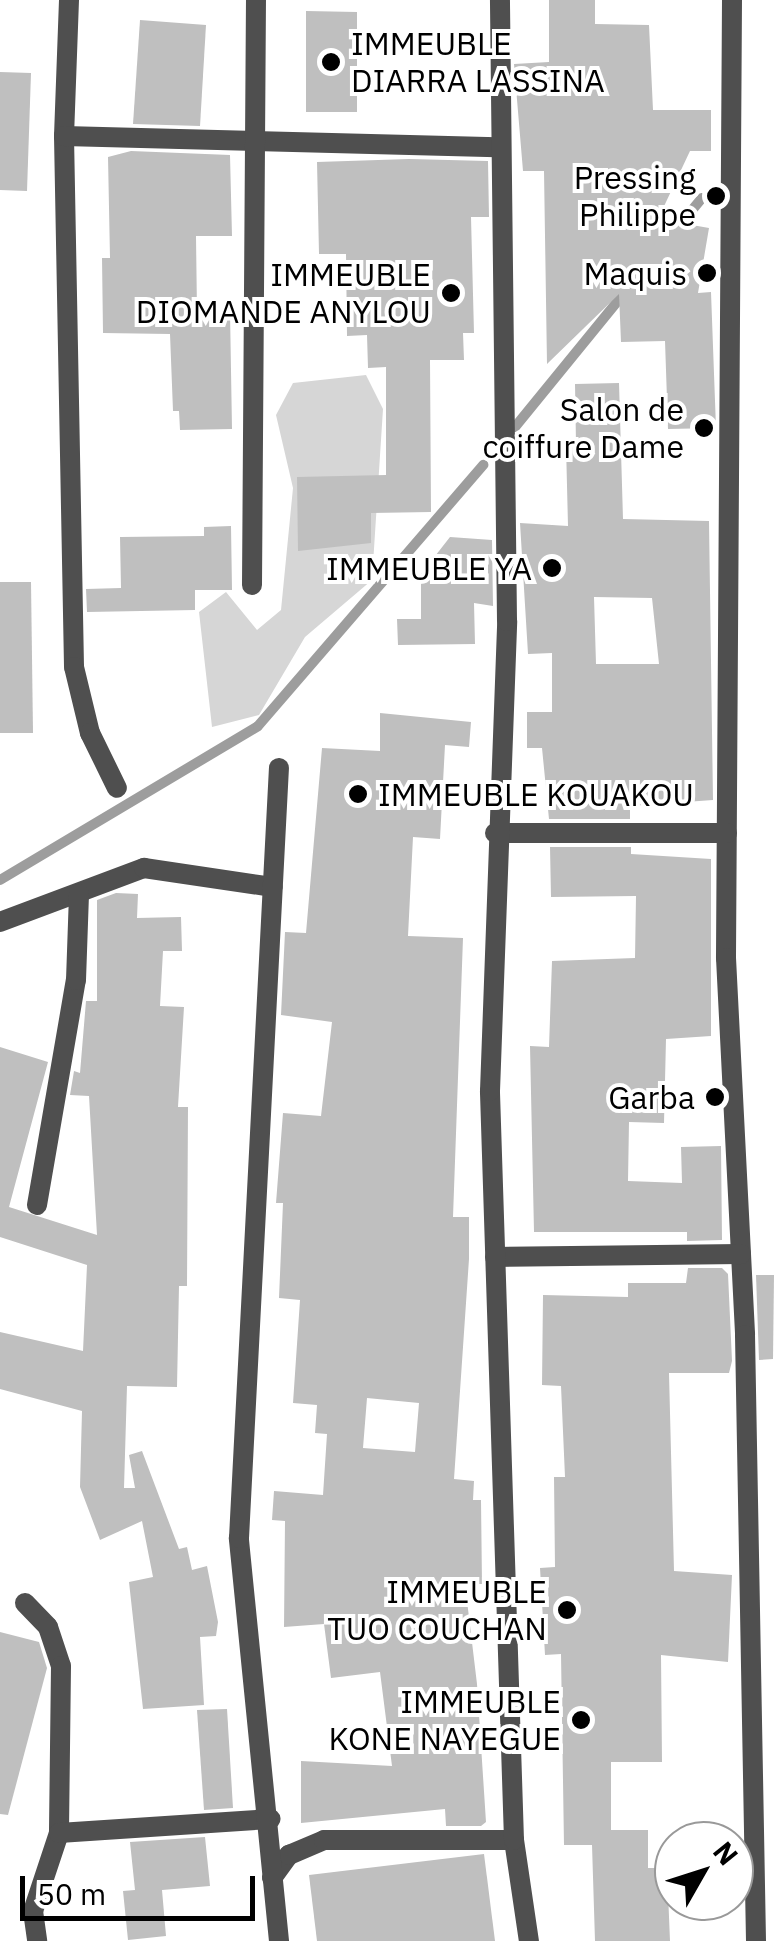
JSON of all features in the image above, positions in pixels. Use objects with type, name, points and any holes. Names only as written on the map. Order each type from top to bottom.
[{"type":"street","points":[[69,0],[64,136],[74,666],[90,733],[118,788]]},
{"type":"street","points":[[252,586],[256,0]]},
{"type":"street","points":[[500,0],[498,147],[506,621],[495,833],[494,1256],[514,1840],[529,1941]]},
{"type":"street","points":[[732,0],[726,958],[750,1561],[756,1941]]},
{"type":"street","points":[[64,136],[255,144],[498,147]]},
{"type":"street","points":[[279,768],[240,1538],[271,1820],[279,1941]]},
{"type":"street","points":[[495,833],[727,833]]},
{"type":"street","points":[[0,922],[144,868],[273,887]]},
{"type":"street","points":[[37,1205],[74,997],[79,894]]},
{"type":"street","points":[[494,1256],[740,1254]]},
{"type":"street","points":[[750,1561],[774,1562]]},
{"type":"street","points":[[25,1602],[48,1626],[60,1666],[60,1833],[32,1910],[37,1941]]},
{"type":"street","points":[[60,1833],[271,1820]]},
{"type":"street","points":[[272,1878],[288,1855],[324,1840],[514,1840]]},
{"type":"shaded area","points":[[366,375],[383,409],[372,580],[305,637],[259,715],[212,727],[199,612],[226,592],[257,630],[281,610],[293,488],[276,415],[293,383]]},
{"type":"building","points":[[549,0],[595,0],[595,24],[649,25],[653,110],[711,110],[711,151],[690,151],[658,219],[709,228],[698,293],[711,292],[716,428],[668,429],[665,341],[621,342],[619,294],[547,364],[544,171],[523,171],[514,64],[549,62]]},
{"type":"building","name":"IMMEUBLE DIARRA LASSINA","points":[[306,11],[357,12],[357,112],[306,112]]},
{"type":"building","points":[[140,20],[206,25],[200,126],[133,124]]},
{"type":"building","points":[[0,72],[31,73],[27,191],[0,190]]},
{"type":"building","points":[[131,151],[230,155],[232,236],[196,236],[197,312],[230,311],[232,429],[180,430],[179,411],[173,411],[170,334],[103,333],[102,258],[110,258],[108,157]]},
{"type":"building","points":[[488,161],[489,217],[471,217],[474,333],[463,333],[464,360],[430,360],[431,512],[371,513],[371,543],[298,551],[297,477],[386,475],[386,367],[368,368],[367,335],[347,336],[346,254],[319,254],[317,162]]},
{"type":"building","points":[[619,383],[623,519],[709,521],[713,800],[630,806],[630,819],[549,819],[542,748],[527,748],[527,712],[552,712],[552,653],[528,654],[520,523],[568,526],[566,445],[576,444],[575,384]],"holes":[[[594,597],[652,598],[659,664],[596,664]]]},
{"type":"building","points":[[231,526],[232,590],[195,590],[195,610],[87,612],[86,589],[121,588],[120,537],[204,536],[204,527]]},
{"type":"building","points":[[450,537],[492,540],[493,606],[474,603],[475,644],[398,645],[397,619],[421,619],[421,574]]},
{"type":"building","points":[[0,582],[31,582],[33,733],[0,733]]},
{"type":"building","points":[[380,713],[471,722],[469,747],[445,745],[440,839],[413,837],[408,936],[463,938],[453,1217],[469,1217],[469,1259],[454,1479],[474,1481],[473,1500],[481,1500],[482,1584],[465,1584],[477,1684],[486,1822],[481,1826],[446,1826],[445,1809],[301,1823],[301,1761],[392,1766],[380,1672],[331,1678],[324,1624],[284,1627],[285,1521],[272,1520],[274,1491],[323,1495],[327,1434],[315,1433],[317,1405],[293,1403],[300,1300],[279,1298],[283,1203],[276,1203],[283,1113],[321,1116],[332,1022],[281,1015],[285,932],[306,933],[322,748],[380,751]],"holes":[[[367,1398],[419,1403],[415,1452],[363,1448]]]},
{"type":"building","points":[[550,847],[631,847],[631,854],[711,859],[711,1036],[666,1039],[664,1123],[629,1122],[628,1181],[682,1183],[681,1147],[721,1146],[722,1240],[687,1241],[687,1232],[534,1232],[530,1046],[549,1047],[552,961],[635,958],[636,896],[551,897]]},
{"type":"building","points":[[116,893],[138,894],[137,918],[181,917],[182,951],[163,951],[160,1006],[184,1007],[178,1107],[188,1107],[187,1286],[179,1286],[177,1387],[127,1386],[124,1488],[135,1488],[129,1455],[142,1451],[179,1549],[187,1547],[192,1570],[207,1566],[218,1622],[216,1636],[200,1637],[204,1705],[143,1709],[129,1582],[153,1577],[142,1521],[100,1540],[80,1487],[82,1411],[0,1389],[0,1332],[83,1351],[87,1265],[0,1237],[0,1047],[48,1062],[9,1207],[97,1235],[89,1096],[70,1095],[74,1071],[80,1073],[86,1001],[97,1001],[97,900]]},
{"type":"building","points":[[688,1268],[722,1268],[728,1274],[732,1361],[729,1373],[669,1373],[674,1571],[732,1575],[728,1662],[661,1655],[662,1762],[611,1762],[611,1830],[648,1830],[648,1868],[654,1868],[654,1921],[669,1921],[670,1941],[595,1941],[592,1845],[564,1845],[561,1654],[545,1655],[540,1568],[555,1567],[554,1477],[565,1477],[561,1386],[542,1385],[543,1295],[628,1297],[628,1283],[686,1283]]},
{"type":"building","points":[[756,1275],[774,1275],[773,1359],[759,1360]]},
{"type":"building","points":[[0,1632],[39,1642],[47,1668],[8,1815],[0,1814]]},
{"type":"building","points":[[227,1709],[233,1808],[204,1810],[197,1710]]},
{"type":"building","points":[[205,1837],[210,1886],[162,1890],[166,1936],[128,1940],[123,1891],[135,1890],[130,1842]]},
{"type":"building","points":[[484,1854],[495,1941],[317,1941],[309,1875]]},
{"type":"waterway","points":[[674,232],[702,198]]},
{"type":"waterway","points":[[515,427],[626,291]]},
{"type":"waterway","points":[[0,880],[258,726],[483,465]]},
{"type":"place","name":"IMMEUBLE DIARRA LASSINA","points":[[331,62]]},
{"type":"place","name":"Pressing Philippe","points":[[716,196]]},
{"type":"place","name":"Maquis","points":[[707,273]]},
{"type":"place","name":"IMMEUBLE DIOMANDE ANYLOU","points":[[451,293]]},
{"type":"place","name":"Salon de coiffure Dame","points":[[704,428]]},
{"type":"place","name":"IMMEUBLE YA","points":[[552,568]]},
{"type":"place","name":"IMMEUBLE KOUAKOU","points":[[358,794]]},
{"type":"place","name":"Garba","points":[[715,1097]]},
{"type":"place","name":"IMMEUBLE TUO COUCHAN","points":[[567,1610]]},
{"type":"place","name":"IMMEUBLE KONE NAYEGUE","points":[[581,1720]]}]
